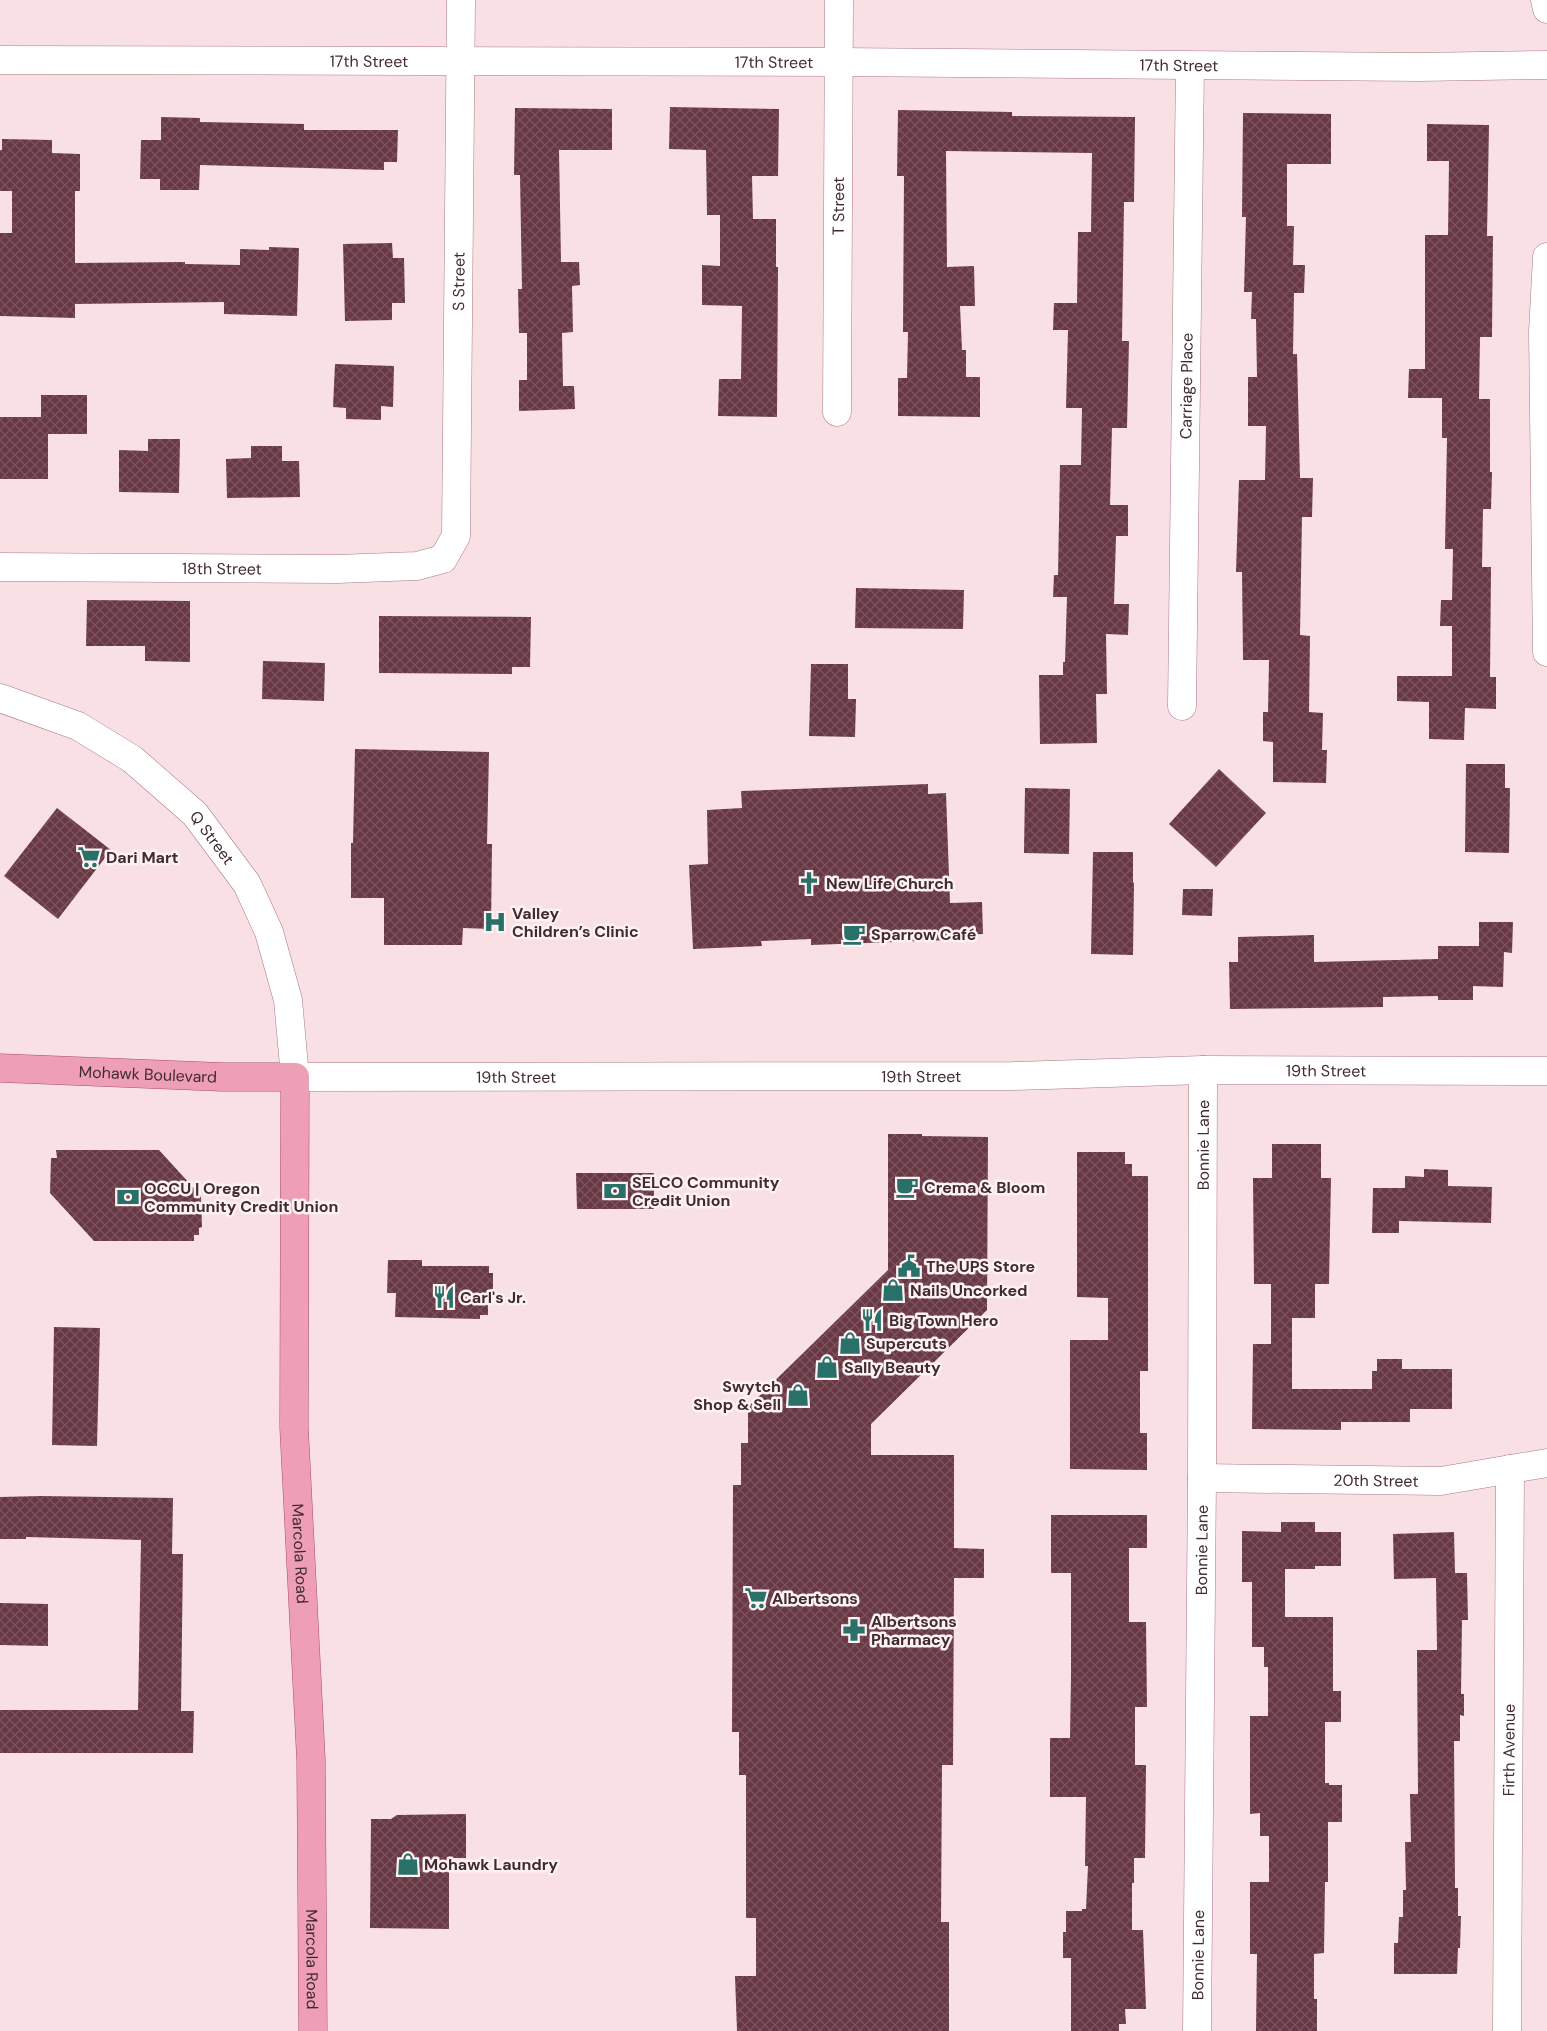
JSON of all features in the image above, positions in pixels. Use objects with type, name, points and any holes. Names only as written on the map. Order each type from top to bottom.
[{"type":"main road","name":"Mohawk Boulevard","points":[[0,1068],[223,1077],[295,1077]]},
{"type":"main road","name":"Marcola Road","points":[[295,1077],[294,1447],[311,1760],[313,2031]]},
{"type":"street","name":"S Street","points":[[443,559],[456,536],[461,0]]},
{"type":"street","name":"T Street","points":[[837,412],[839,0]]},
{"type":"street","points":[[1545,0],[1547,9]]},
{"type":"street","name":"17th Street","points":[[0,60],[461,60],[1420,67],[1547,65]]},
{"type":"street","name":"Carriage Place","points":[[1182,706],[1190,66]]},
{"type":"street","points":[[1547,257],[1545,331],[1547,652]]},
{"type":"street","name":"18th Street","points":[[0,567],[337,569],[417,566],[443,559]]},
{"type":"street","name":"Q Street","points":[[0,698],[78,726],[132,759],[195,814],[247,884],[269,932],[288,1000],[295,1077]]},
{"type":"street","name":"19th Street","points":[[295,1077],[1013,1076],[1203,1070],[1547,1071]]},
{"type":"street","name":"Bonnie Lane","points":[[1197,2031],[1202,1478],[1203,1070]]},
{"type":"street","name":"20th Street","points":[[1202,1478],[1441,1480],[1510,1470],[1547,1462]]},
{"type":"street","name":"Firth Avenue","points":[[1508,2031],[1510,1470]]},
{"type":"building","points":[[670,107],[779,109],[778,176],[752,176],[753,219],[776,219],[776,267],[778,267],[777,417],[718,416],[719,379],[741,379],[742,306],[702,305],[702,265],[720,266],[720,215],[707,215],[706,150],[669,149]]},
{"type":"building","points":[[515,108],[612,109],[612,150],[559,150],[561,262],[579,262],[580,285],[572,286],[573,332],[562,333],[563,386],[574,386],[575,409],[519,411],[519,380],[527,380],[527,333],[519,333],[518,289],[522,289],[520,175],[514,175]]},
{"type":"building","points":[[898,110],[1012,112],[1012,116],[1135,117],[1134,202],[1124,202],[1122,341],[1129,341],[1127,428],[1112,428],[1110,505],[1128,505],[1128,536],[1116,536],[1114,604],[1129,604],[1128,635],[1106,634],[1107,694],[1096,694],[1097,743],[1040,744],[1039,675],[1063,675],[1063,662],[1065,662],[1067,597],[1053,597],[1054,575],[1058,575],[1060,465],[1081,465],[1082,408],[1066,408],[1068,330],[1053,330],[1054,303],[1077,303],[1078,232],[1091,232],[1092,153],[946,151],[947,267],[974,266],[975,306],[960,306],[962,350],[966,350],[966,377],[980,377],[980,417],[898,416],[898,378],[907,378],[908,332],[903,332],[904,176],[897,176]]},
{"type":"building","points":[[1243,113],[1331,114],[1331,164],[1287,164],[1287,226],[1294,226],[1293,265],[1305,265],[1304,293],[1294,293],[1293,354],[1297,354],[1300,478],[1313,478],[1312,517],[1302,517],[1300,635],[1310,636],[1309,712],[1323,713],[1322,750],[1327,750],[1326,783],[1273,782],[1273,742],[1263,741],[1263,712],[1268,712],[1269,660],[1243,660],[1242,572],[1236,572],[1239,480],[1265,480],[1266,426],[1248,426],[1248,377],[1257,377],[1256,319],[1251,319],[1252,292],[1244,292],[1246,217],[1242,217]]},
{"type":"building","points":[[161,117],[200,118],[200,122],[304,124],[304,130],[398,130],[397,162],[384,162],[384,170],[200,165],[199,190],[160,190],[160,179],[140,179],[141,140],[161,140]]},
{"type":"building","points":[[1427,124],[1489,125],[1487,236],[1493,236],[1492,337],[1480,337],[1479,399],[1490,399],[1491,509],[1483,509],[1482,567],[1491,567],[1490,677],[1496,677],[1496,709],[1465,708],[1464,740],[1429,739],[1429,702],[1397,701],[1397,676],[1452,676],[1452,626],[1440,626],[1441,600],[1452,600],[1453,549],[1445,549],[1447,438],[1442,438],[1442,398],[1408,398],[1409,369],[1425,369],[1425,235],[1448,235],[1449,161],[1427,161]]},
{"type":"building","points":[[2,139],[52,140],[52,153],[80,154],[80,191],[75,191],[75,263],[185,262],[185,264],[240,265],[240,249],[269,250],[269,247],[299,248],[297,316],[224,314],[224,302],[75,304],[75,318],[0,316],[0,233],[12,233],[12,191],[0,191],[0,150],[2,150]]},
{"type":"building","points":[[392,243],[393,258],[404,258],[405,303],[392,303],[392,320],[345,321],[343,244]]},
{"type":"building","points":[[335,364],[394,366],[393,407],[381,406],[381,420],[346,419],[346,408],[333,407]]},
{"type":"building","points":[[41,395],[87,395],[87,434],[48,434],[48,479],[0,479],[0,417],[41,417]]},
{"type":"building","points":[[148,439],[180,439],[179,493],[119,492],[119,450],[148,451]]},
{"type":"building","points":[[251,446],[282,446],[282,461],[299,461],[300,497],[227,498],[226,459],[251,458]]},
{"type":"building","points":[[856,588],[964,590],[963,629],[855,628]]},
{"type":"building","points":[[87,600],[190,601],[190,662],[145,661],[145,646],[86,646]]},
{"type":"building","points":[[379,616],[531,617],[530,667],[512,667],[512,674],[379,673]]},
{"type":"building","points":[[263,661],[325,663],[324,701],[262,699]]},
{"type":"building","points":[[811,664],[848,664],[848,699],[856,699],[855,737],[809,736]]},
{"type":"building","points":[[355,749],[489,752],[487,844],[492,844],[491,929],[463,928],[462,945],[384,945],[384,898],[351,898]]},
{"type":"building","points":[[1466,764],[1505,764],[1505,788],[1510,788],[1509,853],[1465,852]]},
{"type":"building","points":[[1219,769],[1266,813],[1216,867],[1169,824]]},
{"type":"building","name":"New Life Church","points":[[928,784],[928,794],[946,793],[950,903],[982,902],[983,934],[950,935],[950,940],[811,945],[811,939],[761,941],[762,946],[693,949],[689,865],[708,864],[707,810],[742,808],[741,791]]},
{"type":"building","points":[[1025,788],[1070,789],[1069,854],[1024,853]]},
{"type":"building","points":[[57,808],[111,850],[58,919],[4,876]]},
{"type":"building","points":[[1093,852],[1133,852],[1133,955],[1091,954]]},
{"type":"building","points":[[1183,889],[1213,889],[1212,916],[1182,915]]},
{"type":"building","points":[[1479,922],[1513,922],[1512,953],[1504,952],[1503,987],[1473,986],[1473,1000],[1438,1000],[1438,996],[1383,997],[1383,1007],[1230,1009],[1229,962],[1238,962],[1238,937],[1314,935],[1314,962],[1438,959],[1438,946],[1479,946]]},
{"type":"building","points":[[888,1134],[988,1137],[987,1310],[871,1424],[871,1455],[954,1455],[954,1548],[984,1549],[984,1578],[954,1578],[953,1765],[942,1765],[941,1922],[949,1922],[949,2031],[737,2031],[735,1976],[756,1976],[756,1918],[746,1918],[746,1775],[739,1775],[739,1732],[732,1732],[733,1485],[741,1485],[741,1443],[748,1443],[748,1407],[888,1270]]},
{"type":"building","points":[[1272,1144],[1321,1144],[1321,1178],[1331,1178],[1329,1284],[1315,1284],[1315,1318],[1292,1318],[1292,1389],[1372,1389],[1372,1371],[1377,1371],[1377,1359],[1402,1359],[1402,1369],[1452,1369],[1452,1409],[1410,1409],[1410,1422],[1341,1422],[1341,1430],[1252,1429],[1253,1344],[1271,1344],[1271,1284],[1254,1284],[1253,1178],[1272,1178]]},
{"type":"building","name":"OCCU | Oregon Community Credit Union","points":[[56,1150],[159,1150],[201,1196],[202,1227],[199,1228],[199,1235],[194,1235],[194,1241],[94,1241],[50,1193],[51,1158],[57,1158]]},
{"type":"building","points":[[1077,1152],[1125,1152],[1125,1164],[1132,1164],[1132,1176],[1148,1176],[1148,1371],[1140,1371],[1140,1433],[1147,1433],[1147,1470],[1070,1469],[1070,1340],[1108,1340],[1108,1298],[1077,1297]]},
{"type":"building","points":[[1424,1169],[1448,1170],[1448,1186],[1492,1187],[1491,1223],[1399,1221],[1399,1233],[1372,1233],[1373,1188],[1405,1188],[1405,1176],[1424,1177]]},
{"type":"building","name":"SELCO Community Credit Union","points":[[576,1173],[654,1173],[654,1209],[577,1209]]},
{"type":"building","name":"Carl's Jr.","points":[[388,1260],[422,1260],[422,1266],[489,1266],[489,1273],[493,1273],[493,1300],[488,1300],[488,1315],[480,1315],[480,1319],[395,1317],[396,1293],[387,1293]]},
{"type":"building","points":[[54,1327],[100,1328],[97,1446],[52,1445]]},
{"type":"building","points":[[0,1497],[173,1498],[172,1554],[183,1554],[181,1711],[194,1711],[193,1753],[0,1753],[0,1710],[138,1710],[141,1540],[26,1537],[26,1539],[0,1539]]},
{"type":"building","points":[[1051,1515],[1147,1515],[1147,1548],[1129,1548],[1129,1622],[1146,1622],[1147,1707],[1135,1707],[1135,1765],[1146,1765],[1145,1858],[1134,1858],[1132,1930],[1143,1930],[1146,2009],[1125,2009],[1126,2024],[1119,2024],[1119,2031],[1071,2031],[1071,1958],[1063,1958],[1063,1932],[1066,1932],[1066,1911],[1082,1911],[1082,1909],[1086,1909],[1088,1866],[1085,1866],[1086,1797],[1050,1797],[1050,1738],[1070,1738],[1071,1676],[1071,1573],[1051,1573]]},
{"type":"building","points":[[1281,1522],[1315,1522],[1315,1532],[1341,1532],[1341,1566],[1315,1566],[1315,1569],[1285,1569],[1285,1617],[1333,1617],[1333,1691],[1341,1691],[1341,1722],[1325,1722],[1325,1783],[1329,1783],[1329,1785],[1342,1785],[1342,1822],[1328,1822],[1328,1882],[1325,1882],[1324,1953],[1314,1954],[1314,1999],[1317,1999],[1317,2031],[1256,2031],[1257,1954],[1250,1954],[1250,1882],[1269,1882],[1269,1836],[1260,1836],[1260,1813],[1250,1814],[1250,1716],[1268,1716],[1268,1667],[1264,1667],[1264,1647],[1252,1647],[1252,1582],[1242,1582],[1242,1531],[1281,1532]]},
{"type":"building","points":[[1454,1532],[1455,1573],[1467,1573],[1468,1620],[1462,1620],[1461,1694],[1464,1694],[1464,1716],[1460,1715],[1460,1741],[1454,1741],[1455,1888],[1458,1888],[1458,1916],[1461,1916],[1457,1974],[1394,1974],[1394,1943],[1398,1943],[1399,1917],[1403,1917],[1403,1890],[1406,1890],[1405,1842],[1411,1842],[1410,1794],[1418,1794],[1417,1650],[1437,1650],[1436,1578],[1394,1579],[1393,1534]]},
{"type":"building","points":[[0,1603],[48,1604],[48,1646],[0,1645]]},
{"type":"building","points":[[466,1814],[466,1858],[449,1858],[449,1929],[370,1928],[371,1819],[391,1819],[397,1815]]},
{"type":"place","name":"Dari Mart","points":[[89,857]]},
{"type":"place","name":"New Life Church","points":[[809,883]]},
{"type":"place","name":"Valley Children’s Clinic","points":[[495,922]]},
{"type":"place","name":"Sparrow Café","points":[[854,934]]},
{"type":"place","name":"Crema & Bloom","points":[[907,1187]]},
{"type":"place","name":"SELCO Community Credit Union","points":[[615,1191]]},
{"type":"place","name":"OCCU | Oregon Community Credit Union","points":[[128,1197]]},
{"type":"place","name":"The UPS Store","points":[[909,1266]]},
{"type":"place","name":"Nails Uncorked","points":[[893,1290]]},
{"type":"place","name":"Carl's Jr.","points":[[444,1297]]},
{"type":"place","name":"Big Town Hero","points":[[872,1320]]},
{"type":"place","name":"Supercuts","points":[[850,1343]]},
{"type":"place","name":"Sally Beauty","points":[[827,1367]]},
{"type":"place","name":"Swytch Shop & Sell","points":[[798,1395]]},
{"type":"place","name":"Albertsons","points":[[756,1598]]},
{"type":"place","name":"Albertsons Pharmacy","points":[[854,1630]]},
{"type":"place","name":"Mohawk Laundry","points":[[408,1864]]}]
